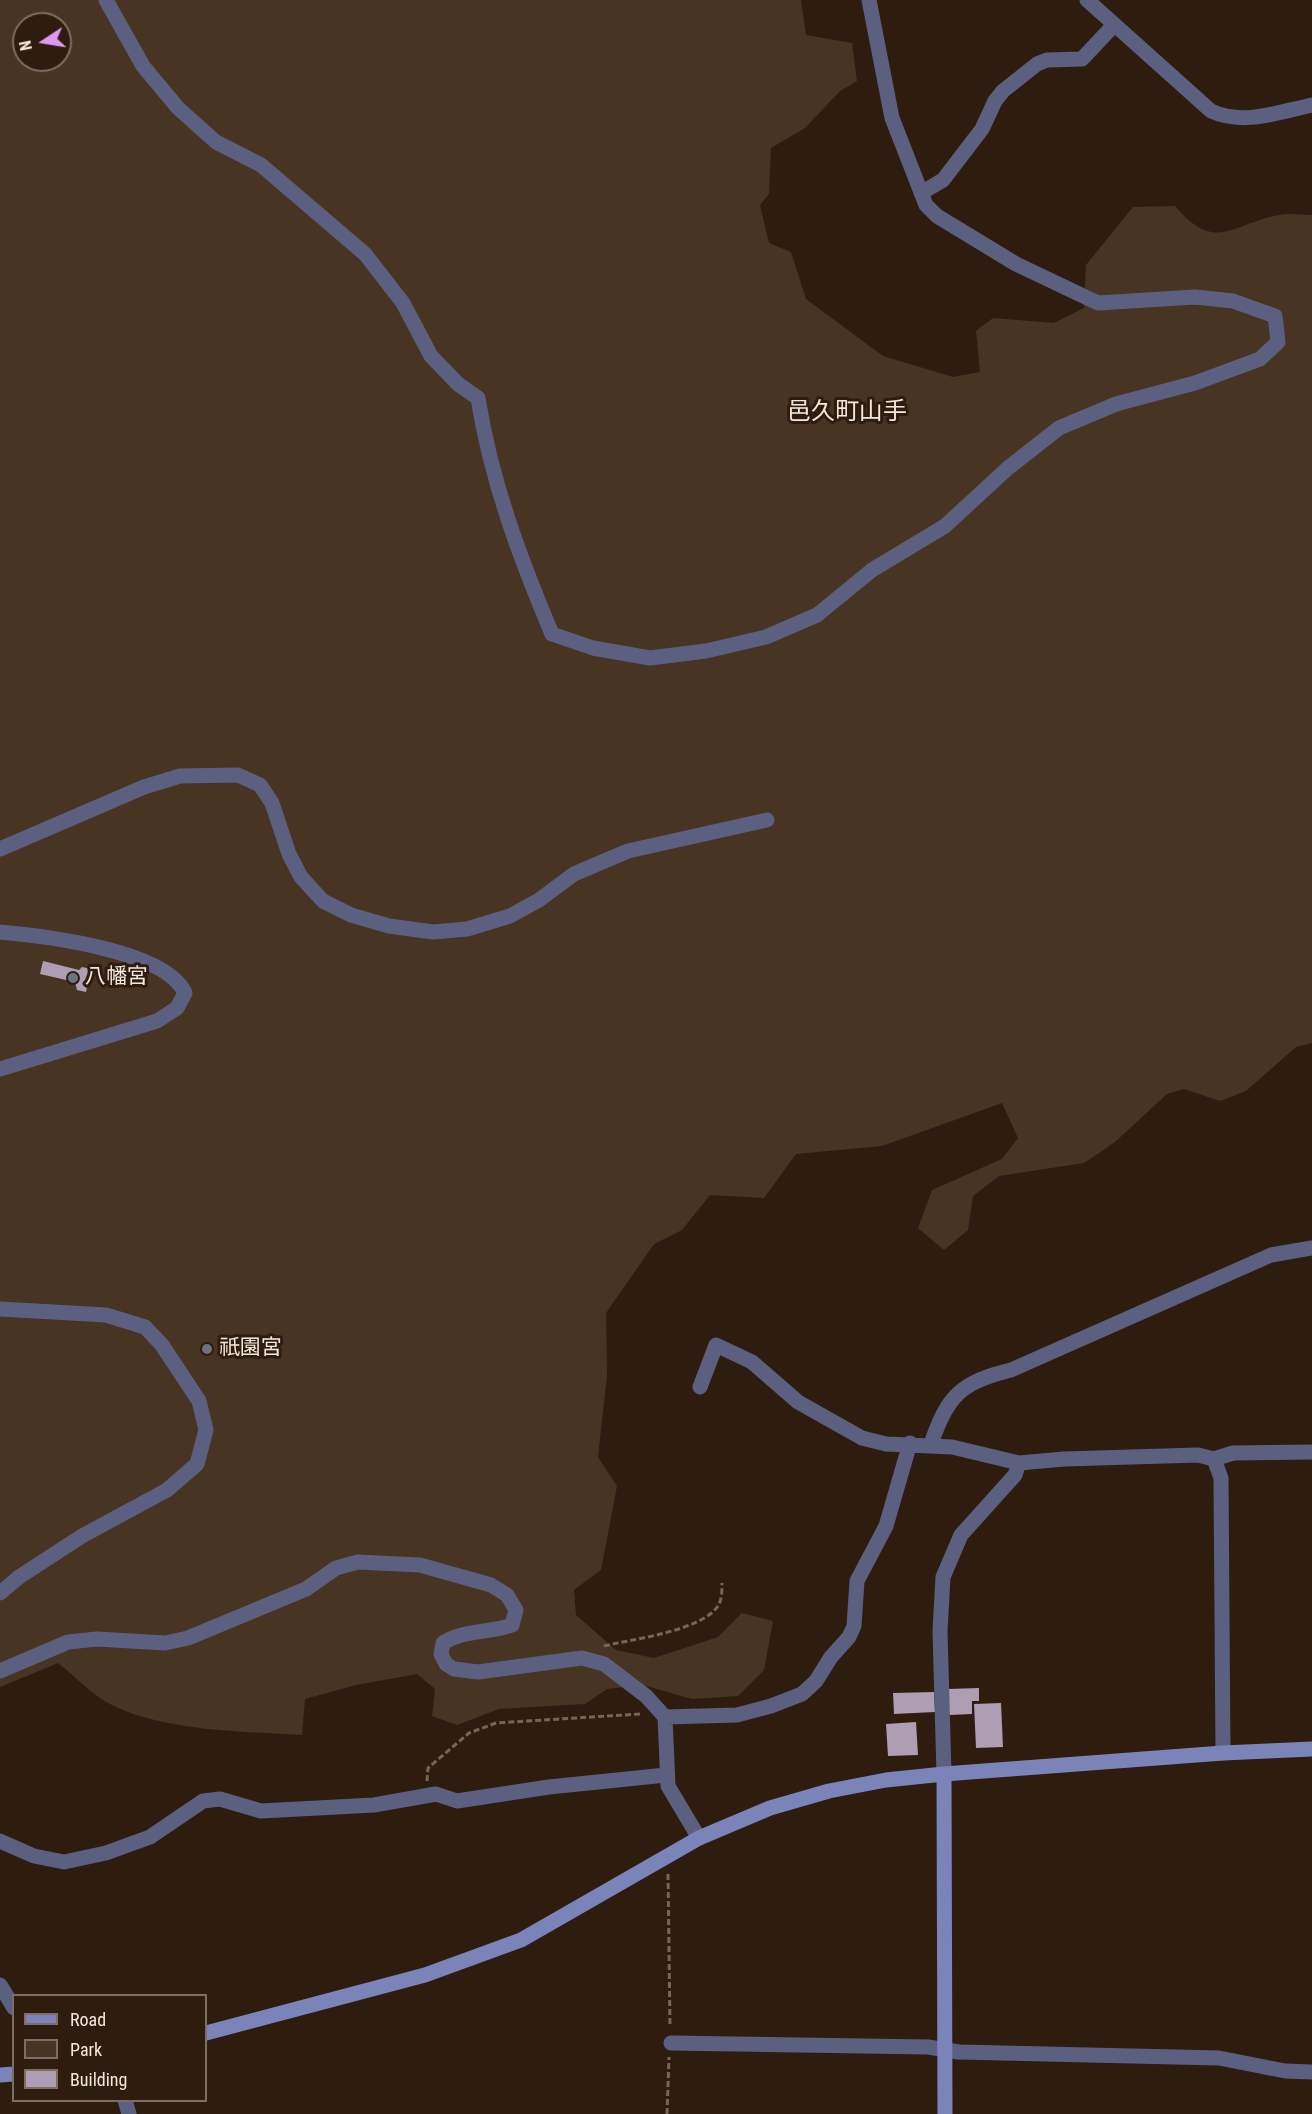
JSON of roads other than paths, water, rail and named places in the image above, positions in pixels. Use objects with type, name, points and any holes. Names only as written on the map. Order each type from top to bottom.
[{"type":"street","points":[[106,0],[143,66],[178,108],[216,142],[261,165],[365,254],[403,303],[430,356],[458,384],[478,398],[483,430],[504,507],[552,634],[593,648],[650,658],[706,651],[766,637],[817,615],[872,570],[945,526],[1008,468],[1059,428],[1116,404],[1195,383],[1260,359],[1278,342],[1275,315],[1233,301],[1195,297],[1098,303],[1016,264],[952,226],[926,205],[886,99],[880,48],[871,21],[869,0]]},
{"type":"street","points":[[1087,0],[1113,26],[1211,111],[1228,118],[1248,119],[1312,105]]},
{"type":"street","points":[[921,193],[943,180],[982,129],[995,101],[1003,91],[1036,64],[1047,60],[1082,59],[1113,26]]},
{"type":"street","points":[[0,849],[144,787],[180,776],[238,775],[260,785],[272,803],[289,854],[301,877],[323,900],[351,915],[389,926],[433,932],[467,929],[510,916],[539,900],[574,874],[628,851],[767,820]]},
{"type":"street","points":[[0,932],[118,951],[160,969],[180,983],[185,993],[177,1008],[157,1021],[0,1069]]},
{"type":"street","points":[[931,1444],[940,1417],[952,1397],[964,1386],[984,1376],[1011,1370],[1271,1255],[1312,1248]]},
{"type":"street","points":[[0,1308],[106,1315],[145,1327],[162,1345],[199,1401],[206,1430],[197,1464],[167,1490],[82,1536],[19,1577],[0,1593]]},
{"type":"street","points":[[700,1387],[716,1346],[753,1362],[798,1402],[862,1438],[886,1444],[931,1444],[976,1451],[1019,1463],[1102,1457],[1198,1455],[1214,1459],[1233,1453],[1312,1452]]},
{"type":"street","points":[[0,1671],[68,1642],[97,1639],[165,1643],[188,1638],[306,1589],[336,1568],[358,1562],[381,1561],[420,1565],[491,1585],[507,1595],[516,1610],[512,1625],[497,1631],[452,1637],[443,1643],[441,1654],[446,1664],[454,1669],[478,1672],[582,1658],[604,1664],[663,1714],[737,1715],[771,1706],[802,1694],[816,1681],[831,1657],[849,1637],[854,1626],[857,1581],[886,1526],[910,1443]]},
{"type":"street","points":[[1214,1459],[1221,1478],[1223,1753]]},
{"type":"street","points":[[945,2114],[944,1774],[940,1631],[943,1577],[961,1535],[1015,1475],[1019,1463]]},
{"type":"street","points":[[663,1714],[668,1786],[699,1838]]},
{"type":"street","points":[[207,2033],[425,1975],[521,1940],[699,1838],[770,1808],[829,1791],[886,1780],[944,1774],[1223,1753],[1312,1749]]},
{"type":"street","points":[[0,1841],[34,1856],[64,1862],[106,1853],[150,1837],[203,1801],[220,1799],[261,1811],[374,1805],[426,1794],[436,1794],[457,1801],[549,1787],[666,1775]]},
{"type":"street","points":[[0,1985],[12,2005]]},
{"type":"street","points":[[671,2043],[928,2047],[959,2052],[1219,2058],[1285,2071],[1312,2072]]},
{"type":"place","name":"八幡宮","points":[[73,978]]},
{"type":"place","name":"祇園宮","points":[[207,1349]]},
{"type":"district","name":"邑久町山手","points":[[847,413]]}]
